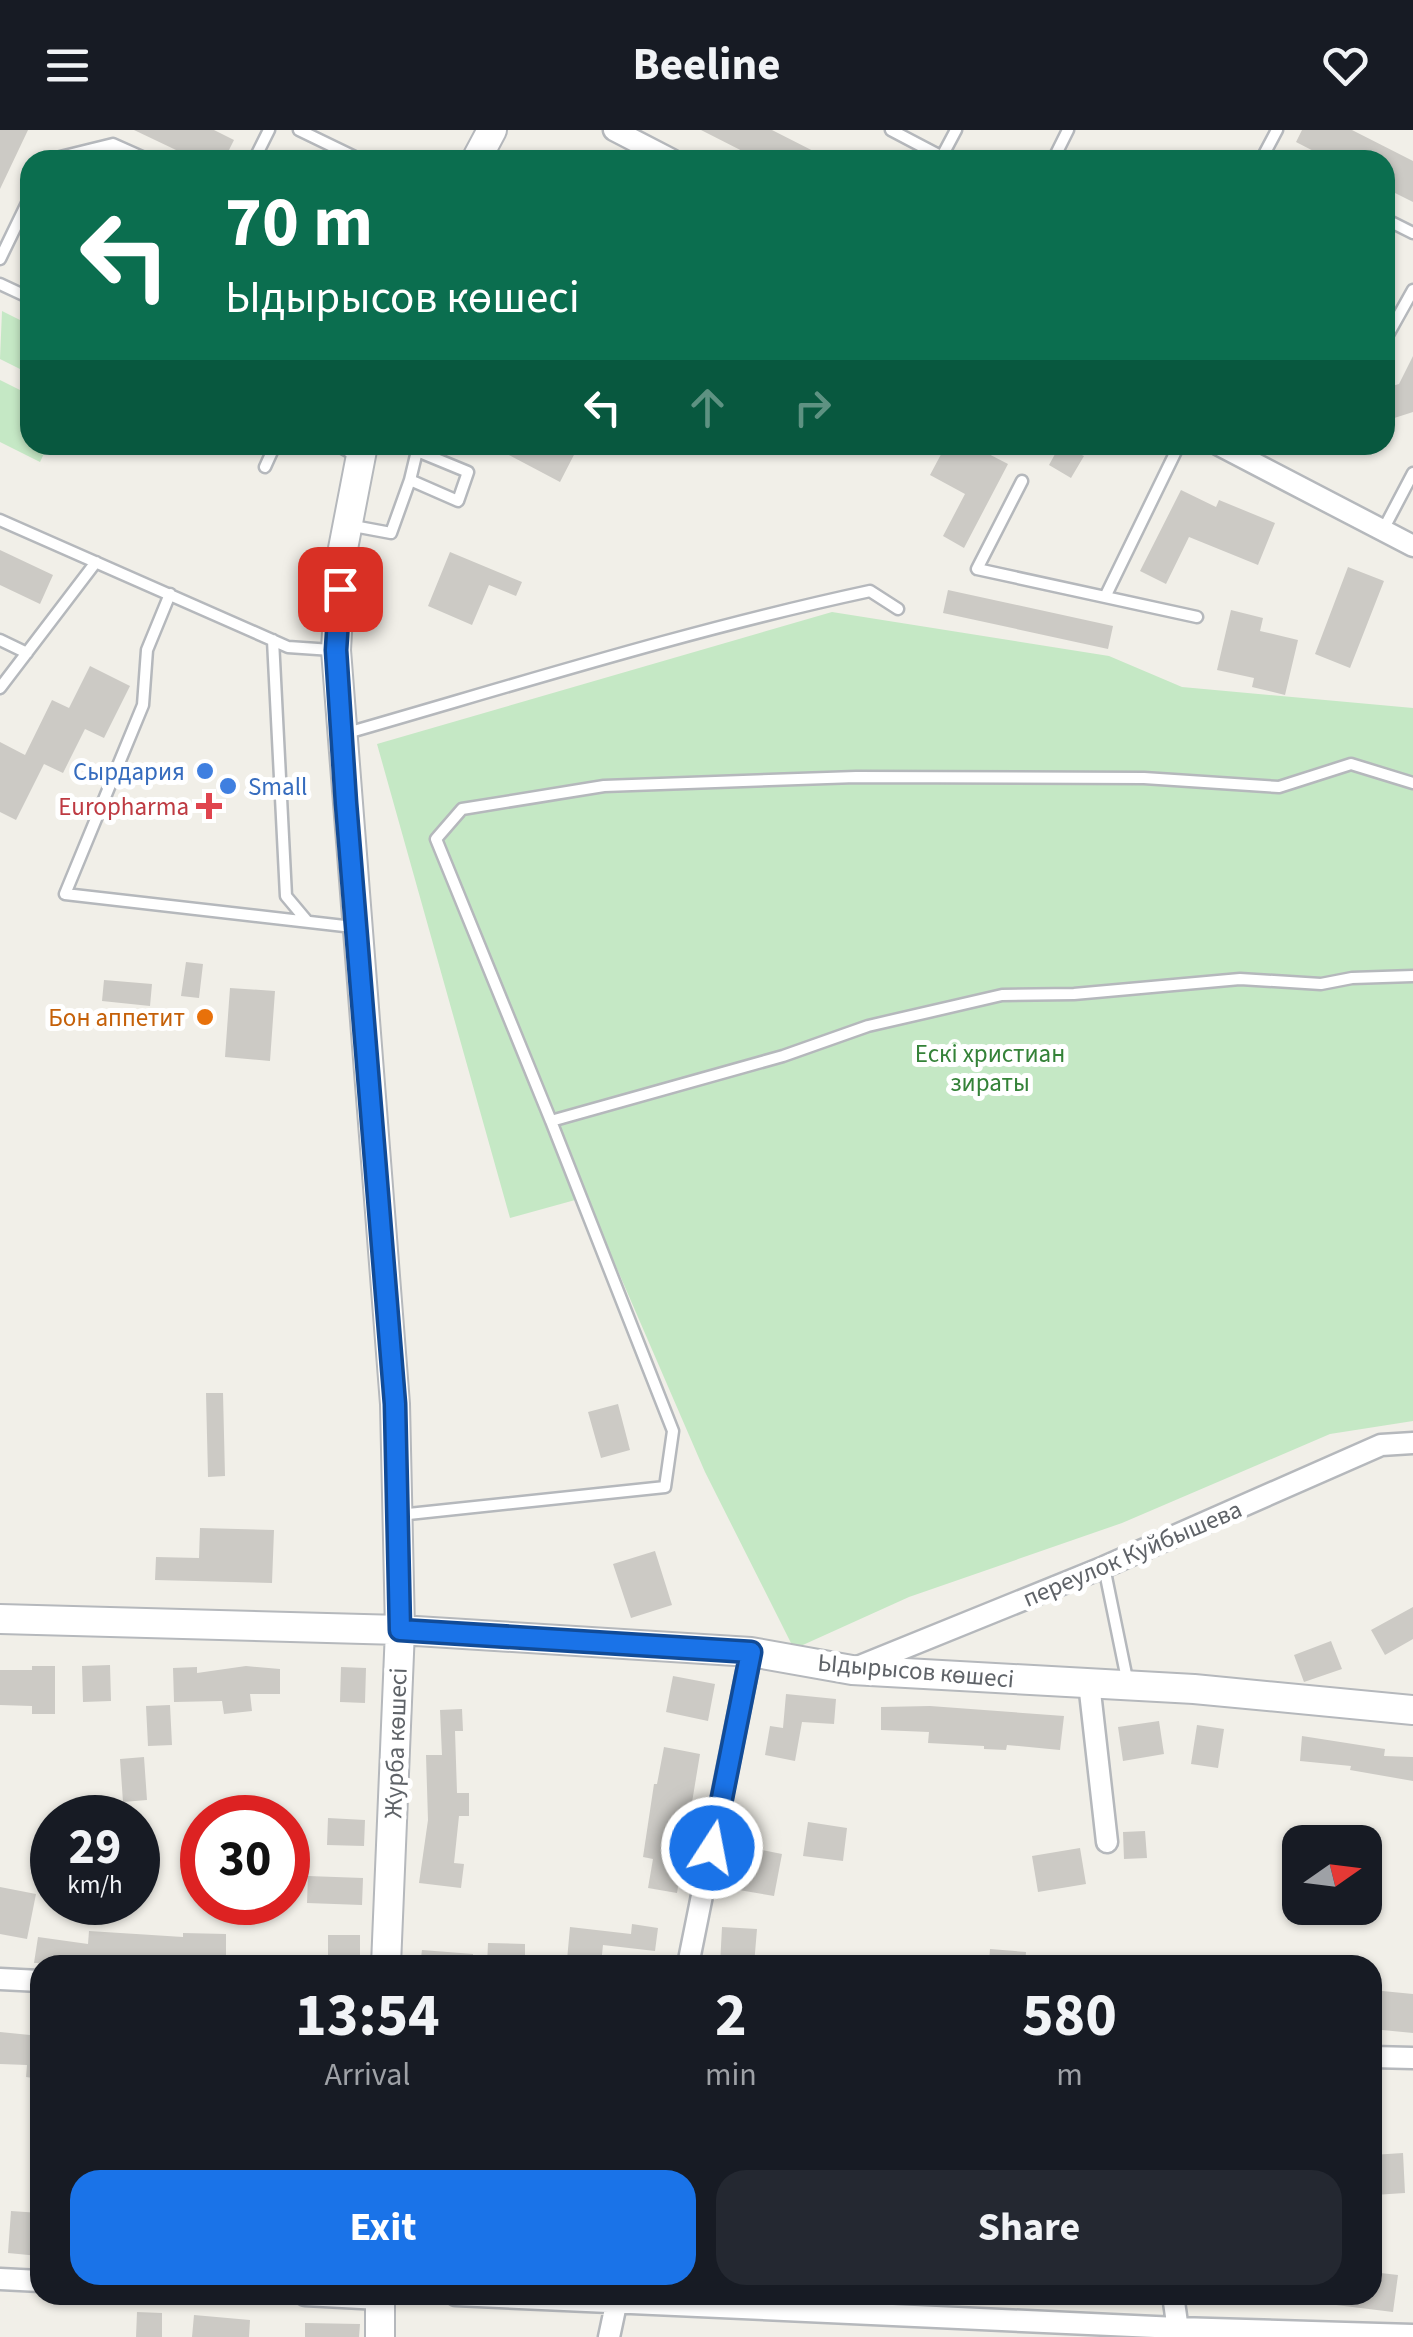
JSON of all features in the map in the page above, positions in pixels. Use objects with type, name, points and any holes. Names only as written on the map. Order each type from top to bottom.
[{"type":"street","points":[[614,130],[653,150]]},
{"type":"street","name":"Журба көшесі","points":[[354,455],[341,559],[336,650],[395,1404],[400,1630],[386,1955]]},
{"type":"street","points":[[1238,455],[1413,546]]},
{"type":"street","name":"переулок Куйбышева","points":[[852,1670],[1104,1567],[1381,1446],[1413,1444]]},
{"type":"street","name":"Ыдырысов көшесі","points":[[0,1619],[400,1630],[751,1652],[852,1670],[1128,1685],[1413,1710]]},
{"type":"street","points":[[690,1955],[751,1652]]},
{"type":"street","points":[[1089,1683],[1107,1842]]},
{"type":"street","points":[[0,1979],[30,1980]]},
{"type":"street","points":[[1382,2057],[1413,2058]]},
{"type":"street","points":[[0,2279],[30,2280]]},
{"type":"street","points":[[380,2305],[380,2337]]},
{"type":"street","points":[[609,2337],[616,2305]]},
{"type":"street","points":[[716,2305],[1178,2333],[1413,2335]]},
{"type":"street","points":[[1174,2305],[1178,2333]]},
{"type":"lane","points":[[299,130],[340,150]]},
{"type":"lane","points":[[891,130],[928,150]]},
{"type":"lane","points":[[89,150],[113,144],[126,150]]},
{"type":"lane","points":[[0,259],[20,219]]},
{"type":"lane","points":[[1395,322],[1413,290]]},
{"type":"lane","points":[[265,467],[270,455]]},
{"type":"lane","points":[[348,525],[391,533],[416,455]]},
{"type":"lane","points":[[410,480],[458,501],[468,472],[433,455]]},
{"type":"lane","points":[[1106,594],[1174,455]]},
{"type":"lane","points":[[1383,530],[1413,473]]},
{"type":"lane","points":[[1022,481],[977,569],[1106,594],[1196,617]]},
{"type":"lane","points":[[0,520],[288,647],[336,650]]},
{"type":"lane","points":[[0,688],[96,562]]},
{"type":"lane","points":[[342,734],[802,605],[870,591],[898,609]]},
{"type":"lane","points":[[170,594],[147,650],[143,704],[66,894],[356,928]]},
{"type":"lane","points":[[0,640],[27,652]]},
{"type":"lane","points":[[273,640],[286,896],[308,922]]},
{"type":"lane","points":[[398,1515],[665,1488],[674,1431],[436,839],[462,810],[604,786],[856,777],[1144,778],[1279,786],[1351,764],[1413,783]]},
{"type":"lane","points":[[551,1121],[783,1056],[868,1026],[1002,995],[1074,994],[1240,979],[1321,984],[1352,978],[1413,976]]},
{"type":"lane","points":[[1104,1567],[1128,1685]]},
{"type":"green space","points":[[2,311],[20,320],[20,369],[0,359]]},
{"type":"green space","points":[[0,380],[20,390],[20,452],[0,442]]},
{"type":"green space","name":"Ескі христиан зираты","points":[[832,612],[1109,656],[1182,687],[1413,708],[1413,1421],[1330,1434],[1122,1523],[909,1597],[794,1649],[705,1472],[586,1197],[510,1218],[377,744]]},
{"type":"building","points":[[0,130],[28,130],[0,189]]},
{"type":"building","points":[[134,130],[214,130],[234,140],[229,150],[176,150]]},
{"type":"building","points":[[701,130],[772,130],[811,150],[740,150]]},
{"type":"building","points":[[1302,130],[1352,130],[1391,150],[1312,150],[1296,142]]},
{"type":"building","points":[[1395,152],[1413,161],[1413,202],[1395,193]]},
{"type":"building","points":[[1413,356],[1413,412],[1395,418],[1395,385]]},
{"type":"building","points":[[509,455],[574,455],[560,482]]},
{"type":"building","points":[[941,455],[991,455],[1008,464],[964,548],[943,536],[965,494],[930,475]]},
{"type":"building","points":[[1054,455],[1084,456],[1071,478],[1049,465]]},
{"type":"building","points":[[1181,490],[1216,507],[1219,500],[1275,523],[1258,565],[1189,537],[1166,584],[1140,571]]},
{"type":"building","points":[[0,550],[53,575],[40,604],[0,585]]},
{"type":"building","points":[[450,552],[522,582],[516,596],[489,585],[472,625],[428,606]]},
{"type":"building","points":[[1348,567],[1384,581],[1350,668],[1315,654]]},
{"type":"building","points":[[948,590],[1113,626],[1108,649],[943,613]]},
{"type":"building","points":[[1231,610],[1263,618],[1260,631],[1298,640],[1285,695],[1252,687],[1254,678],[1217,670]]},
{"type":"building","points":[[90,666],[130,686],[104,738],[85,729],[63,773],[44,764],[16,820],[0,812],[0,742],[25,755],[52,700],[69,708]]},
{"type":"building","points":[[186,962],[203,964],[199,998],[181,996]]},
{"type":"building","points":[[104,980],[152,984],[150,1006],[102,1001]]},
{"type":"building","points":[[230,988],[275,991],[270,1061],[225,1057]]},
{"type":"building","points":[[206,1393],[223,1393],[225,1476],[208,1477]]},
{"type":"building","points":[[618,1404],[630,1450],[601,1458],[588,1412]]},
{"type":"building","points":[[200,1528],[274,1530],[272,1583],[155,1580],[156,1557],[199,1558]]},
{"type":"building","points":[[655,1551],[672,1605],[631,1618],[613,1564]]},
{"type":"building","points":[[1413,1607],[1413,1639],[1385,1655],[1371,1630]]},
{"type":"building","points":[[1331,1641],[1342,1669],[1304,1682],[1294,1655]]},
{"type":"building","points":[[110,1665],[111,1701],[83,1702],[82,1666]]},
{"type":"building","points":[[32,1666],[55,1666],[55,1714],[32,1714],[32,1706],[0,1705],[0,1670],[32,1670]]},
{"type":"building","points":[[246,1666],[280,1669],[280,1694],[250,1694],[252,1711],[224,1714],[222,1701],[174,1702],[173,1668],[197,1667],[197,1673]]},
{"type":"building","points":[[341,1667],[366,1668],[365,1703],[340,1702]]},
{"type":"building","points":[[673,1676],[715,1684],[708,1721],[666,1712]]},
{"type":"building","points":[[786,1694],[836,1699],[834,1724],[802,1722],[795,1761],[765,1755],[770,1726],[783,1728]]},
{"type":"building","points":[[170,1705],[172,1745],[148,1746],[146,1706]]},
{"type":"building","points":[[930,1706],[1064,1716],[1060,1750],[1007,1745],[1006,1750],[984,1749],[928,1743],[929,1732],[881,1730],[881,1707]]},
{"type":"building","points":[[462,1709],[463,1731],[455,1731],[457,1793],[469,1793],[469,1816],[459,1816],[454,1863],[464,1864],[461,1888],[419,1883],[428,1820],[426,1755],[442,1755],[440,1710]]},
{"type":"building","points":[[1159,1721],[1164,1754],[1123,1761],[1118,1727]]},
{"type":"building","points":[[1197,1725],[1224,1729],[1218,1768],[1191,1764]]},
{"type":"building","points":[[1302,1736],[1385,1749],[1384,1756],[1413,1757],[1413,1781],[1350,1770],[1351,1766],[1300,1761]]},
{"type":"building","points":[[664,1747],[700,1754],[677,1893],[648,1888],[653,1859],[643,1857]]},
{"type":"building","points":[[144,1757],[147,1795],[123,1795],[120,1759]]},
{"type":"building","points":[[328,1818],[365,1820],[364,1846],[327,1845]]},
{"type":"building","points":[[808,1822],[847,1828],[843,1861],[803,1856]]},
{"type":"building","points":[[1145,1831],[1147,1858],[1124,1859],[1123,1832]]},
{"type":"building","points":[[747,1847],[782,1854],[774,1896],[739,1890]]},
{"type":"building","points":[[1080,1848],[1086,1884],[1038,1892],[1032,1856]]},
{"type":"building","points":[[310,1876],[363,1878],[362,1905],[310,1903]]},
{"type":"building","points":[[0,1887],[30,1893],[27,1939],[0,1934]]},
{"type":"building","points":[[632,1924],[658,1928],[655,1951],[603,1945],[602,1955],[567,1955],[570,1927],[631,1934]]},
{"type":"building","points":[[722,1927],[757,1929],[755,1955],[721,1955]]},
{"type":"building","points":[[89,1931],[183,1937],[183,1933],[226,1934],[226,1955],[35,1955],[38,1937],[88,1944]]},
{"type":"building","points":[[328,1935],[360,1935],[360,1955],[328,1955]]},
{"type":"building","points":[[488,1943],[525,1944],[525,1955],[487,1955]]},
{"type":"building","points":[[990,1949],[1026,1952],[1026,1955],[990,1955]]},
{"type":"building","points":[[422,1950],[473,1954],[473,1955],[421,1955]]},
{"type":"building","points":[[1382,1991],[1413,1994],[1413,2033],[1382,2030]]},
{"type":"building","points":[[0,2032],[30,2035],[30,2078],[26,2077],[27,2065],[0,2064]]},
{"type":"building","points":[[1403,2153],[1405,2193],[1382,2194],[1382,2154]]},
{"type":"building","points":[[11,2211],[30,2212],[30,2255],[8,2253]]},
{"type":"building","points":[[1382,2273],[1398,2275],[1393,2312],[1336,2305],[1382,2305]]},
{"type":"building","points":[[137,2312],[162,2313],[162,2337],[136,2337]]},
{"type":"building","points":[[194,2315],[250,2320],[249,2337],[192,2337]]},
{"type":"building","points":[[305,2323],[360,2324],[359,2337],[305,2337]]},
{"type":"place","name":"Сырдария","points":[[205,771]]},
{"type":"place","name":"Small","points":[[228,786]]},
{"type":"place","name":"Europharma","points":[[209,806]]},
{"type":"place","name":"Бон аппетит","points":[[205,1017]]},
{"type":"route","points":[[340,589],[336,650],[346,803],[395,1404],[400,1630],[751,1652],[712,1848]]}]
